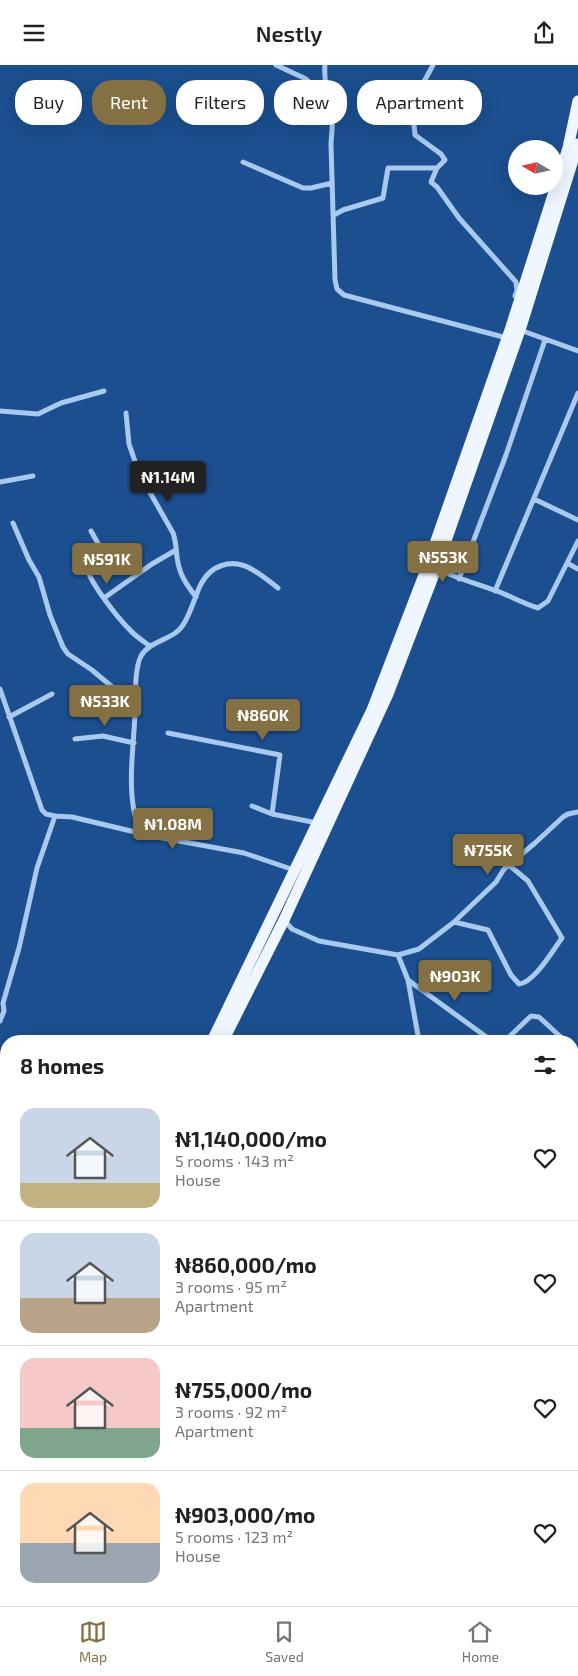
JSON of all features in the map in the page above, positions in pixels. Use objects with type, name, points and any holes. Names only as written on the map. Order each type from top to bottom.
[{"type":"main road","points":[[226,1035],[284,920],[380,714],[436,569],[506,337],[568,148],[578,101]]},
{"type":"main road","points":[[215,1035],[380,691],[520,330],[578,149]]},
{"type":"street","points":[[276,65],[307,80]]},
{"type":"street","points":[[325,65],[325,80]]},
{"type":"street","points":[[333,125],[331,145],[335,280],[337,289],[344,295],[506,337],[517,290],[516,283],[459,218],[437,187],[431,182],[437,168],[445,160],[415,135],[412,104],[432,65]]},
{"type":"street","points":[[243,162],[303,188],[332,183]]},
{"type":"street","points":[[334,215],[342,210],[383,199],[388,168],[437,168]]},
{"type":"street","points":[[520,330],[578,351]]},
{"type":"street","points":[[459,579],[506,455],[545,340]]},
{"type":"street","points":[[0,411],[38,414],[61,403],[104,391]]},
{"type":"street","points":[[495,591],[578,393]]},
{"type":"street","points":[[126,413],[128,443],[139,473],[176,539],[180,573],[196,597]]},
{"type":"street","points":[[0,482],[32,476]]},
{"type":"street","points":[[534,499],[578,520]]},
{"type":"street","points":[[14,523],[29,560],[39,577],[50,615],[63,647],[68,654],[92,670],[136,707]]},
{"type":"street","points":[[91,531],[104,554],[103,557],[89,565],[87,568],[88,575],[130,630],[150,646]]},
{"type":"street","points":[[436,569],[538,608],[548,601],[578,541]]},
{"type":"street","points":[[104,598],[152,564],[176,550]]},
{"type":"street","points":[[567,563],[578,569]]},
{"type":"street","points":[[140,833],[134,810],[132,776],[139,663],[142,654],[150,646],[168,638],[182,627],[207,574],[212,569],[226,564],[241,565],[252,569],[278,588]]},
{"type":"street","points":[[0,689],[42,810],[46,814],[72,817],[140,833],[244,853],[294,870]]},
{"type":"street","points":[[9,717],[52,694]]},
{"type":"street","points":[[168,733],[280,755],[272,814]]},
{"type":"street","points":[[75,739],[103,736],[134,743]]},
{"type":"street","points":[[252,806],[272,814],[317,823]]},
{"type":"street","points":[[284,920],[292,929],[319,941],[398,955],[419,949],[454,922],[496,882],[504,869],[563,817],[578,812]]},
{"type":"street","points":[[0,1021],[4,1011],[2,1002],[19,948],[37,868],[54,815]]},
{"type":"street","points":[[454,922],[488,930],[511,975],[519,984],[527,982],[542,966],[562,938],[528,881],[509,865]]},
{"type":"street","points":[[398,955],[408,980],[419,1035]]},
{"type":"street","points":[[408,980],[484,1035]]},
{"type":"street","points":[[511,1035],[534,1015],[539,1017],[558,1035]]}]
